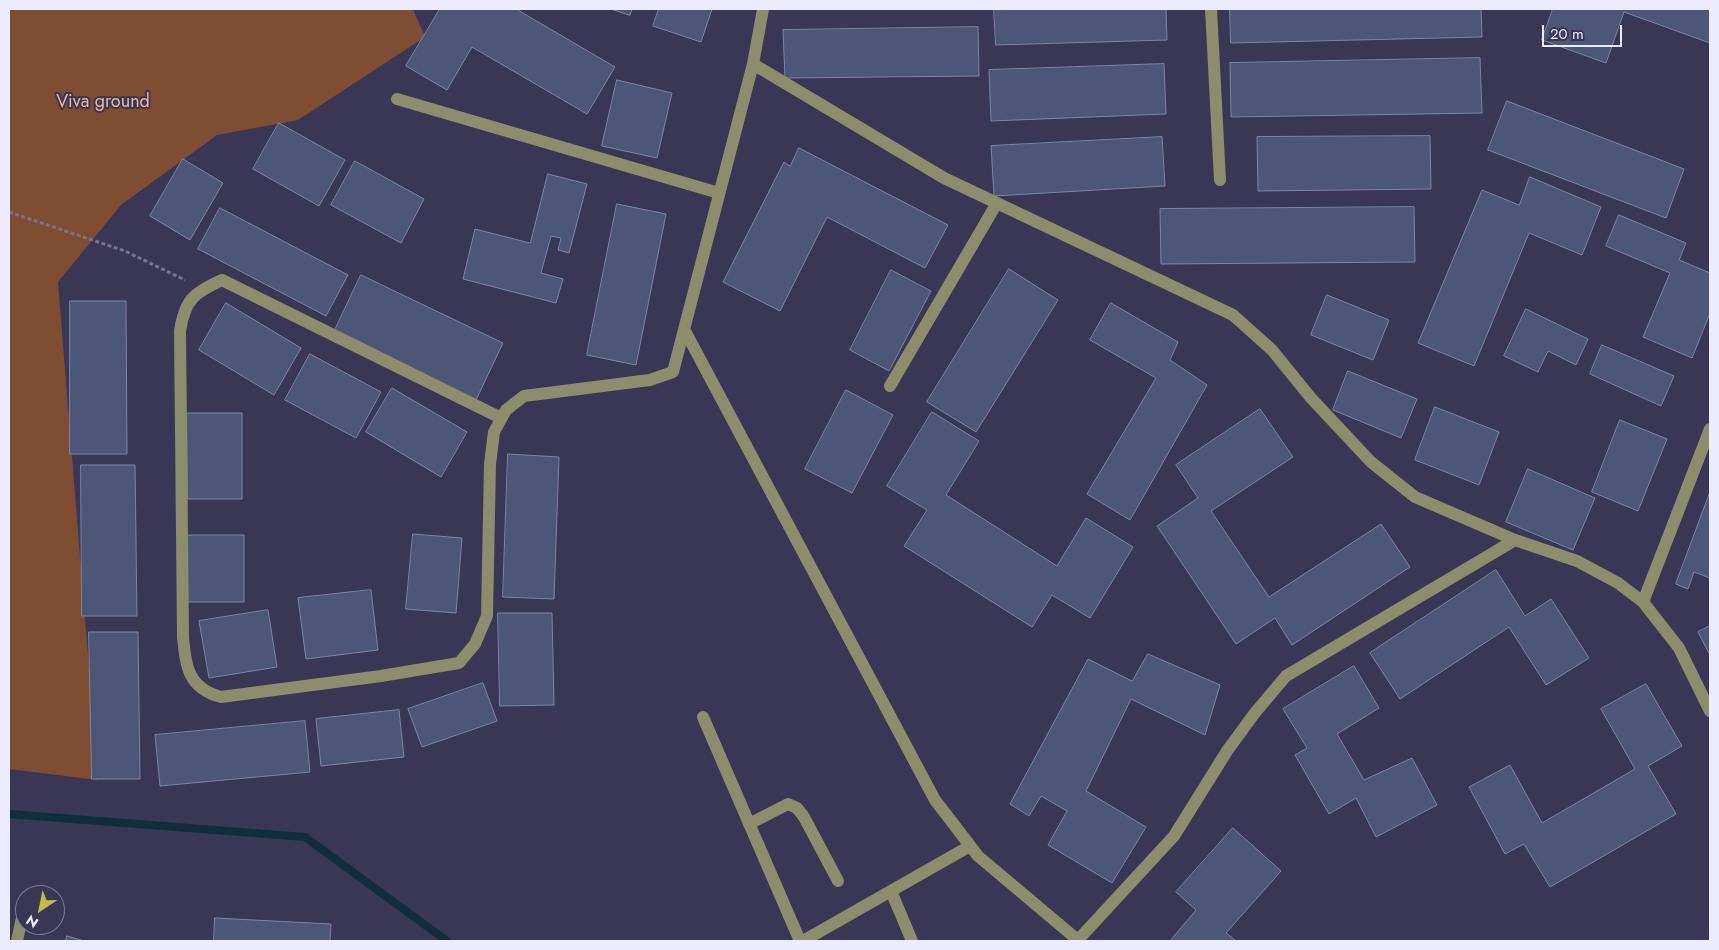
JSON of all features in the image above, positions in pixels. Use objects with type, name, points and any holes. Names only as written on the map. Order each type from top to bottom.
[{"type":"street","points":[[501,418],[222,280],[203,289],[190,301],[183,312],[180,331],[184,637],[186,666],[190,676],[198,686],[209,694],[221,697],[459,664],[475,644],[487,616],[490,464],[494,432],[506,410],[524,396],[650,380],[672,372],[753,64],[763,9]]},
{"type":"street","points":[[1211,9],[1220,180]]},
{"type":"street","points":[[753,64],[944,178],[1233,315],[1272,350],[1311,398],[1372,462],[1415,497],[1515,540],[1577,561],[1618,583],[1644,602],[1679,648],[1710,711]]},
{"type":"street","points":[[397,99],[719,193]]},
{"type":"street","points":[[890,386],[997,203]]},
{"type":"street","points":[[684,329],[936,800],[978,856],[1079,941],[1174,836],[1227,751],[1254,714],[1286,676],[1515,540]]},
{"type":"street","points":[[1644,602],[1710,429]]},
{"type":"street","points":[[703,717],[801,941],[970,846]]},
{"type":"street","points":[[749,824],[788,804],[797,808],[804,817],[838,881]]},
{"type":"street","points":[[891,891],[912,941]]},
{"type":"path","points":[[9,212],[125,251],[203,289]]},
{"type":"green space","name":"Viva ground","points":[[9,9],[413,9],[425,37],[298,120],[217,135],[121,205],[58,282],[98,780],[9,769]]},
{"type":"building","points":[[440,9],[516,9],[615,67],[587,114],[472,47],[447,90],[406,66]]},
{"type":"building","points":[[611,9],[632,9],[630,15]]},
{"type":"building","points":[[659,9],[712,9],[701,42],[653,26]]},
{"type":"building","points":[[994,9],[1166,9],[1167,40],[996,45]]},
{"type":"building","points":[[1230,9],[1481,9],[1482,37],[1231,43]]},
{"type":"building","points":[[1553,9],[1710,9],[1710,43],[1624,12],[1606,63],[1542,40]]},
{"type":"building","points":[[978,27],[979,76],[785,78],[783,30]]},
{"type":"building","points":[[1480,58],[1482,113],[1231,117],[1230,63]]},
{"type":"building","points":[[1164,64],[1166,114],[991,121],[989,70]]},
{"type":"building","points":[[617,80],[672,93],[657,158],[602,146]]},
{"type":"building","points":[[1507,101],[1684,169],[1666,218],[1488,150]]},
{"type":"building","points":[[279,123],[345,160],[319,206],[253,169]]},
{"type":"building","points":[[1430,136],[1431,189],[1258,191],[1257,137]]},
{"type":"building","points":[[1162,137],[1165,186],[994,196],[991,146]]},
{"type":"building","points":[[799,148],[948,225],[925,268],[827,217],[780,311],[723,282],[784,162],[790,166]]},
{"type":"building","points":[[183,159],[223,183],[190,240],[150,216]]},
{"type":"building","points":[[355,161],[424,199],[401,243],[331,205]]},
{"type":"building","points":[[548,174],[587,184],[569,253],[558,250],[561,238],[551,236],[541,273],[563,279],[556,303],[463,279],[475,229],[530,243]]},
{"type":"building","points":[[1530,177],[1601,207],[1582,255],[1529,233],[1474,366],[1418,343],[1482,190],[1519,205]]},
{"type":"building","points":[[617,204],[666,214],[636,365],[587,355]]},
{"type":"building","points":[[1414,207],[1415,262],[1161,264],[1160,209]]},
{"type":"building","points":[[220,208],[348,275],[326,316],[198,249]]},
{"type":"building","points":[[1619,215],[1686,243],[1679,260],[1710,273],[1710,313],[1692,358],[1643,337],[1670,273],[1606,246]]},
{"type":"building","points":[[1009,269],[1058,300],[976,432],[927,402]]},
{"type":"building","points":[[891,270],[931,291],[889,371],[850,350]]},
{"type":"building","points":[[361,275],[503,343],[476,400],[334,332]]},
{"type":"building","points":[[1327,295],[1389,320],[1373,360],[1311,335]]},
{"type":"building","points":[[70,301],[126,301],[127,454],[70,454]]},
{"type":"building","points":[[226,303],[301,348],[274,395],[199,350]]},
{"type":"building","points":[[1111,303],[1178,342],[1170,360],[1207,385],[1130,520],[1087,494],[1156,378],[1090,340]]},
{"type":"building","points":[[1526,309],[1588,339],[1576,365],[1548,351],[1538,372],[1504,356]]},
{"type":"building","points":[[1602,345],[1674,376],[1661,406],[1590,374]]},
{"type":"building","points":[[310,354],[381,392],[356,438],[285,400]]},
{"type":"building","points":[[1348,371],[1417,399],[1401,438],[1333,410]]},
{"type":"building","points":[[392,388],[467,432],[441,477],[366,432]]},
{"type":"building","points":[[846,390],[893,415],[852,493],[805,469]]},
{"type":"building","points":[[1435,407],[1499,432],[1479,485],[1415,460]]},
{"type":"building","points":[[1260,409],[1293,457],[1211,511],[1269,597],[1381,524],[1410,567],[1292,645],[1275,618],[1236,644],[1157,526],[1198,498],[1176,465]]},
{"type":"building","points":[[932,412],[979,441],[946,495],[1057,566],[1086,518],[1133,547],[1090,618],[1052,595],[1032,627],[904,546],[927,510],[887,486]]},
{"type":"building","points":[[187,413],[242,413],[242,499],[188,499]]},
{"type":"building","points":[[1620,420],[1667,439],[1638,511],[1592,492]]},
{"type":"building","points":[[508,454],[559,457],[554,599],[503,597]]},
{"type":"building","points":[[81,465],[135,465],[137,616],[82,616]]},
{"type":"building","points":[[1528,469],[1595,498],[1573,550],[1506,522]]},
{"type":"building","points":[[1710,492],[1710,578],[1694,572],[1688,589],[1676,584]]},
{"type":"building","points":[[413,534],[462,538],[456,613],[406,609]]},
{"type":"building","points":[[187,535],[244,535],[244,602],[187,602]]},
{"type":"building","points":[[1496,570],[1525,616],[1551,599],[1589,658],[1546,685],[1509,627],[1400,699],[1370,653]]},
{"type":"building","points":[[371,590],[378,650],[306,659],[298,598]]},
{"type":"building","points":[[268,610],[277,667],[209,678],[199,621]]},
{"type":"building","points":[[498,613],[552,613],[554,705],[500,706]]},
{"type":"building","points":[[1710,626],[1710,655],[1698,632]]},
{"type":"building","points":[[89,632],[138,632],[140,779],[92,779]]},
{"type":"building","points":[[1148,654],[1220,685],[1205,735],[1131,699],[1086,791],[1146,827],[1112,883],[1048,845],[1067,811],[1041,796],[1029,816],[1010,804],[1088,659],[1132,681]]},
{"type":"building","points":[[1354,666],[1379,708],[1337,734],[1364,780],[1412,758],[1437,805],[1376,837],[1356,798],[1329,814],[1295,755],[1307,748],[1283,709]]},
{"type":"building","points":[[483,683],[497,721],[422,747],[408,709]]},
{"type":"building","points":[[1646,684],[1682,746],[1648,766],[1676,814],[1550,887],[1524,844],[1505,854],[1469,787],[1510,765],[1542,823],[1635,769],[1601,709]]},
{"type":"building","points":[[399,710],[404,757],[321,766],[316,719]]},
{"type":"building","points":[[305,721],[310,772],[160,786],[155,735]]},
{"type":"building","points":[[1233,828],[1281,871],[1226,933],[1236,941],[1170,941],[1196,910],[1176,892]]},
{"type":"building","points":[[215,918],[331,924],[330,941],[214,941]]},
{"type":"building","points":[[67,936],[84,941],[66,941]]},
{"type":"waterway","points":[[9,814],[305,837],[447,941]]}]
